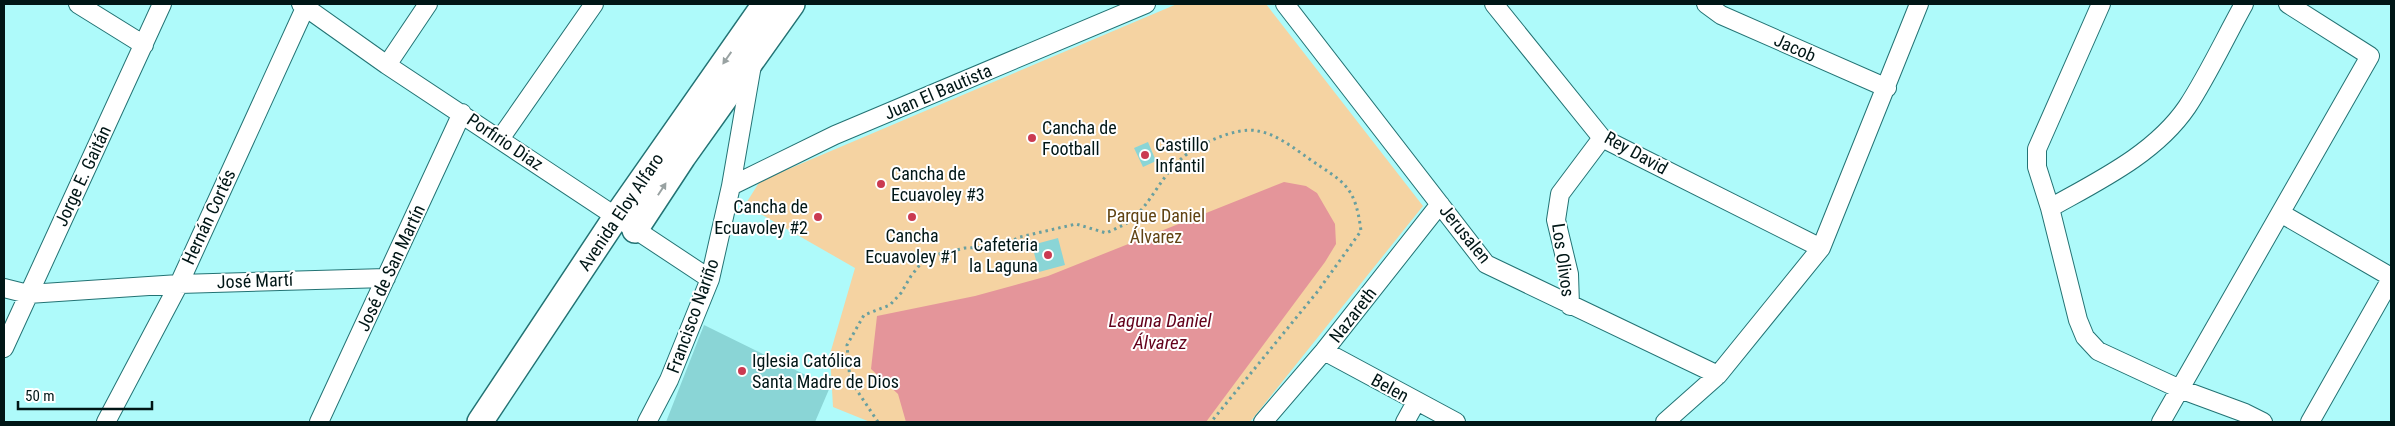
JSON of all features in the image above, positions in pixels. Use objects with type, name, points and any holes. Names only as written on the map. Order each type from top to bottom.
[{"type":"street","points":[[78,4],[144,44]]},
{"type":"street","name":"Jorge E. Gaitán","points":[[4,348],[162,4]]},
{"type":"street","points":[[387,65],[428,4]]},
{"type":"street","points":[[500,139],[594,4]]},
{"type":"street","name":"Avenida Eloy Alfaro","points":[[480,422],[626,224],[683,157],[792,4]]},
{"type":"street","name":"Juan El Bautista","points":[[731,186],[835,135],[1146,4]]},
{"type":"street","name":"Jerusalen","points":[[1285,4],[1486,264],[1570,306],[1718,375]]},
{"type":"street","name":"Rey David","points":[[1494,4],[1602,138],[1822,248]]},
{"type":"street","name":"Jacob","points":[[1706,4],[1721,15],[1887,88]]},
{"type":"street","points":[[1665,422],[1718,375],[1822,248],[1919,4]]},
{"type":"street","points":[[2101,4],[2036,149],[2037,168],[2050,208],[2078,320],[2086,337],[2098,351],[2180,389],[2245,413],[2263,422]]},
{"type":"street","points":[[2050,208],[2118,170],[2158,139],[2186,108],[2244,4]]},
{"type":"street","points":[[2162,422],[2282,214],[2370,56],[2288,4]]},
{"type":"street","name":"Porfirio Diaz","points":[[303,6],[387,65],[710,279]]},
{"type":"street","name":"Hernán Cortés","points":[[106,422],[179,284],[303,6]]},
{"type":"street","name":"Avenida Eloy Alfaro","points":[[626,224],[762,8]]},
{"type":"street","name":"Francisco Nariño","points":[[648,422],[669,380],[710,279],[731,186],[762,8]]},
{"type":"street","name":"José de San Martín","points":[[319,422],[462,113]]},
{"type":"street","name":"Los Olivos","points":[[1570,306],[1569,274],[1556,220],[1560,194],[1602,138]]},
{"type":"street","name":"Nazareth","points":[[1263,422],[1324,351],[1440,204]]},
{"type":"street","points":[[2282,214],[2391,278],[2310,422]]},
{"type":"street","name":"José Martí","points":[[4,288],[28,294],[179,284],[386,278]]},
{"type":"street","name":"Belen","points":[[1324,351],[1456,422]]},
{"type":"street","points":[[1405,422],[1416,402]]},
{"type":"path","points":[[878,422],[850,380],[847,345],[864,315],[890,305],[901,293],[926,257],[965,248],[998,247],[1020,238],[1076,224],[1106,233],[1127,222],[1147,202],[1181,158],[1209,142],[1238,130],[1259,130],[1287,144],[1344,182],[1358,206],[1361,231],[1277,344],[1211,422]]},
{"type":"green space","name":"Parque Daniel Álvarez","points":[[1177,4],[1266,4],[1423,206],[1250,422],[870,422],[833,407],[830,354],[855,268],[745,205],[760,181]]},
{"type":"water","name":"Laguna Daniel Álvarez","points":[[1284,182],[1306,186],[1317,193],[1335,224],[1336,244],[1325,262],[1206,422],[906,422],[898,394],[871,369],[877,316],[975,296],[1048,276]]},
{"type":"building","name":"Castillo Infantil","points":[[1148,142],[1156,161],[1143,167],[1134,148]]},
{"type":"building","name":"Cafeteria la Laguna","points":[[1058,238],[1065,265],[1039,272],[1032,245]]},
{"type":"building","name":"Iglesia Católica Santa Madre de Dios","points":[[704,325],[830,387],[815,422],[666,422]]},
{"type":"place","name":"Cancha de Football","points":[[1032,138]]},
{"type":"place","name":"Castillo Infantil","points":[[1145,155]]},
{"type":"place","name":"Cancha de Ecuavoley #3","points":[[881,184]]},
{"type":"place","name":"Cancha de Ecuavoley #2","points":[[818,217]]},
{"type":"place","name":"Cancha Ecuavoley #1","points":[[912,217]]},
{"type":"place","name":"Cafeteria la Laguna","points":[[1048,255]]},
{"type":"place","name":"Iglesia Católica Santa Madre de Dios","points":[[742,371]]}]
